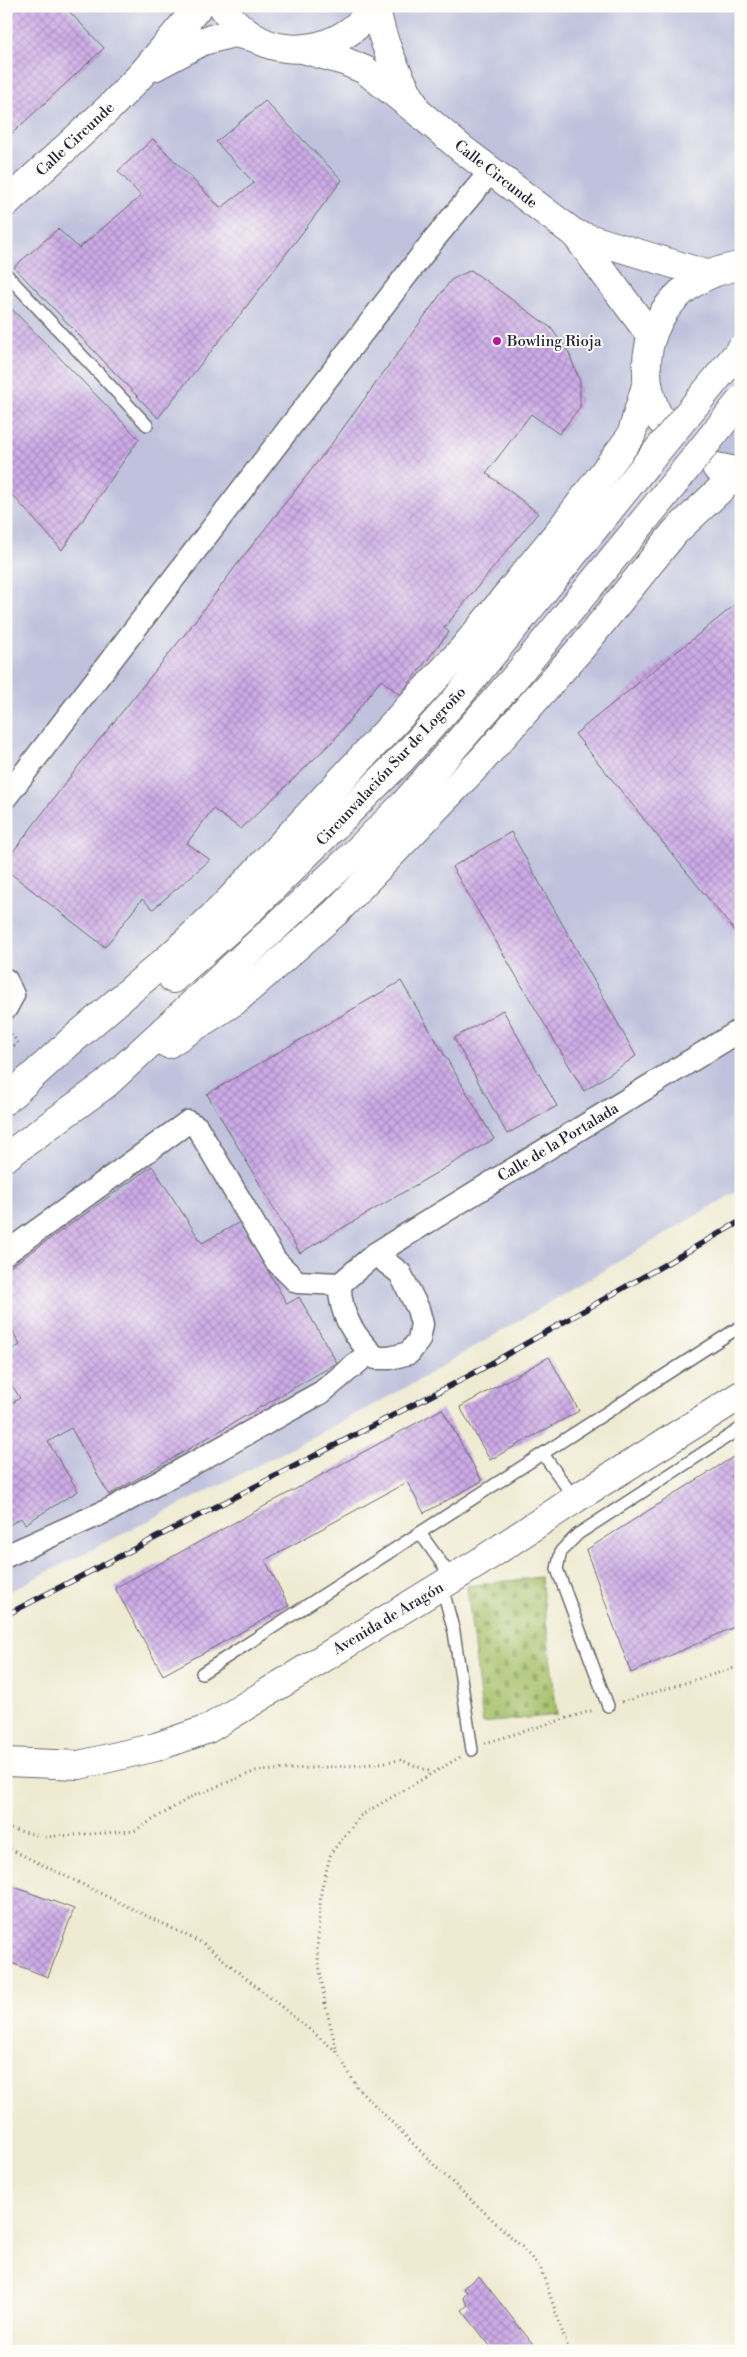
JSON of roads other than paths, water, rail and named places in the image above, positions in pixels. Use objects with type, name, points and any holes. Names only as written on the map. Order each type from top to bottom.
[{"type":"main road","name":"Calle Circunde","points":[[6,203],[110,107],[142,74],[198,6]]},
{"type":"main road","points":[[222,6],[233,22],[252,37],[276,47],[303,49],[328,44],[351,31],[368,15],[374,6]]},
{"type":"main road","name":"Calle Circunde","points":[[374,6],[379,29],[390,56],[418,112]]},
{"type":"main road","name":"Calle Circunde","points":[[142,74],[203,40],[234,33],[252,37]]},
{"type":"main road","name":"Calle Circunde","points":[[303,49],[344,61],[365,70],[491,171],[575,234],[651,336]]},
{"type":"main road","name":"Calle Circunde","points":[[575,234],[706,274]]},
{"type":"main road","points":[[661,421],[654,408],[647,382],[646,358],[651,336],[664,310],[682,290],[706,274],[741,266]]},
{"type":"main road","name":"Circunvalación Sur de Logroño","points":[[6,1106],[52,1076],[177,975],[242,918],[402,758],[457,698],[741,349]]},
{"type":"main road","points":[[6,1100],[70,1042],[172,955],[222,907],[462,650],[564,525],[631,436],[647,382]]},
{"type":"main road","name":"Circunvalación Sur de Logroño","points":[[6,1157],[106,1084],[352,856],[405,803],[517,675],[741,400]]},
{"type":"main road","points":[[106,1084],[235,1001],[336,912],[481,761],[582,647],[675,532],[732,470]]},
{"type":"main road","name":"Avenida de Aragón","points":[[6,1762],[79,1765],[156,1748],[208,1729],[447,1582],[741,1395]]},
{"type":"street","points":[[6,797],[435,238],[491,171]]},
{"type":"street","points":[[6,980],[13,995],[6,1008]]},
{"type":"street","name":"Calle de la Portalada","points":[[340,1284],[375,1254],[741,1030]]},
{"type":"street","points":[[6,1253],[188,1122],[197,1127],[275,1260],[297,1282],[340,1284],[340,1298],[346,1320],[376,1358],[390,1358],[409,1353],[418,1340],[422,1324],[418,1309],[400,1274],[375,1254]]},
{"type":"street","points":[[6,1556],[113,1508],[322,1392],[370,1352]]},
{"type":"lane","points":[[6,274],[146,425]]},
{"type":"lane","points":[[202,1674],[741,1326]]},
{"type":"lane","points":[[608,1706],[557,1569],[561,1551],[578,1534],[741,1428]]},
{"type":"lane","points":[[543,1454],[575,1499]]},
{"type":"lane","points":[[420,1533],[447,1582],[472,1750]]},
{"type":"railway","points":[[6,1615],[469,1376],[741,1221]]},
{"type":"place","name":"Bowling Rioja","points":[[497,341]]}]
